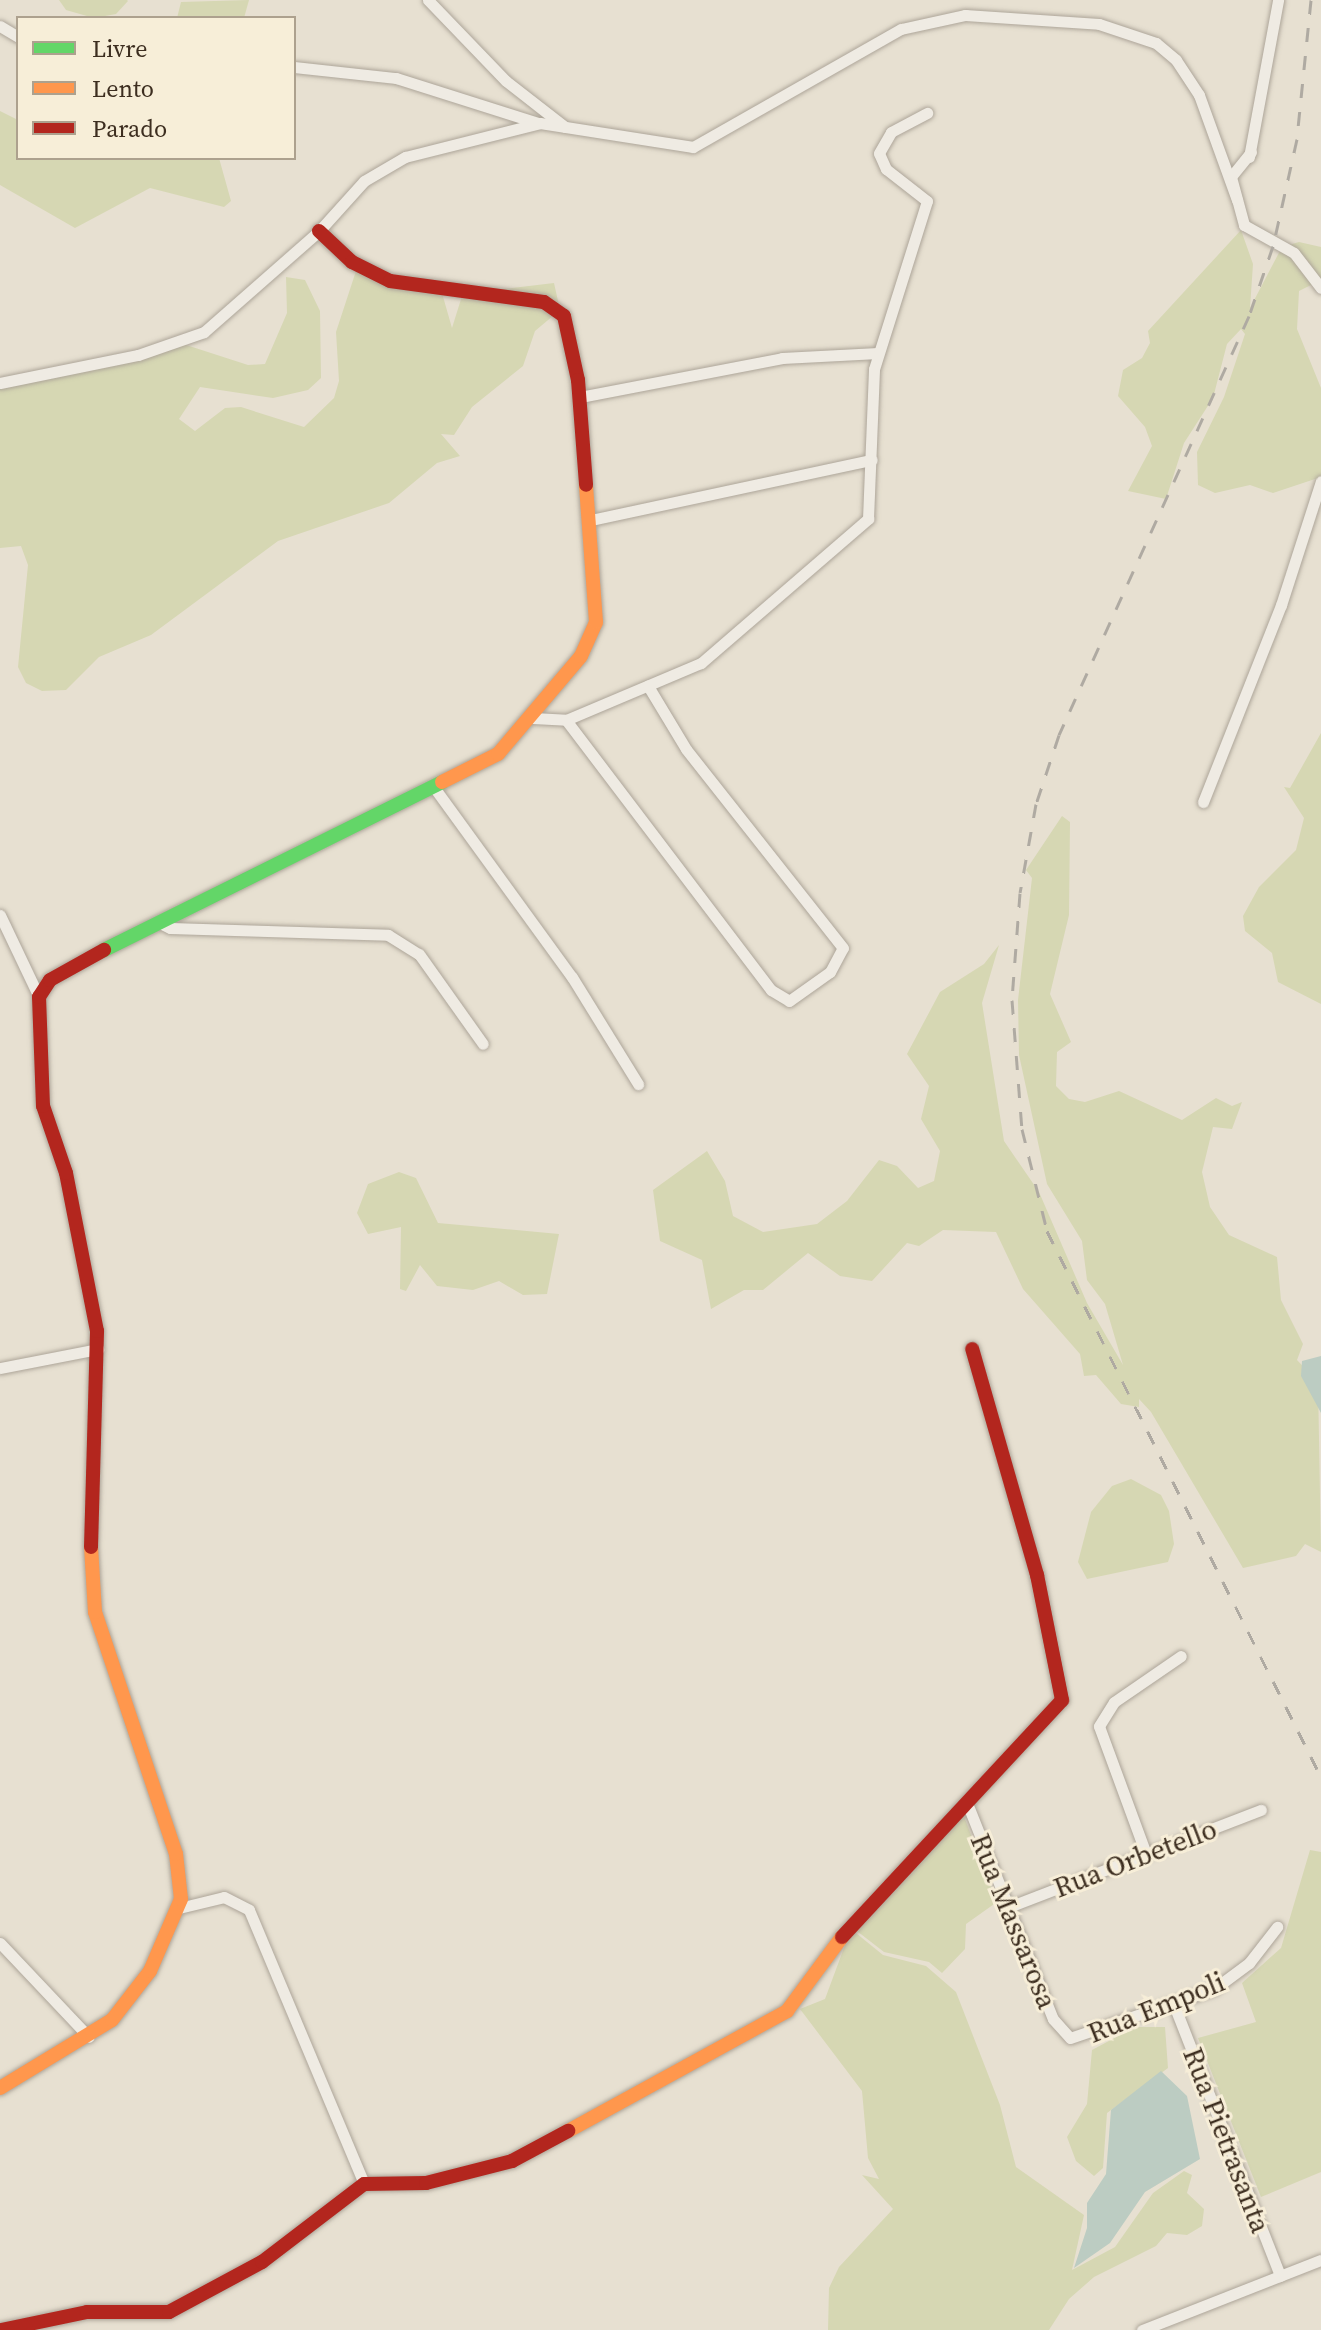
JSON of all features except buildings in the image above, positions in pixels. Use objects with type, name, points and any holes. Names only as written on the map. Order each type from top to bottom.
[{"type":"street","points":[[428,0],[506,81],[565,127]]},
{"type":"street","points":[[1238,202],[1236,177],[1247,156],[1278,0]]},
{"type":"street","points":[[296,67],[396,78],[540,123],[693,147],[901,29],[965,15],[1052,19],[1130,32],[1176,60],[1199,95],[1220,163],[1246,228],[1294,253],[1321,288]]},
{"type":"street","points":[[533,718],[566,720],[710,657],[868,519],[878,353],[927,201],[886,169],[879,153],[891,132],[927,113]]},
{"type":"street","points":[[0,383],[191,339],[319,231],[364,181],[405,157],[540,123]]},
{"type":"street","points":[[1220,163],[1247,156]]},
{"type":"street","points":[[1220,163],[1236,177]]},
{"type":"street","points":[[39,997],[50,980],[158,922],[498,754],[533,718],[581,656],[596,622],[591,520],[573,335],[549,303],[390,281],[352,262],[319,231]]},
{"type":"street","points":[[580,397],[782,358],[878,353]]},
{"type":"street","points":[[591,520],[872,460]]},
{"type":"street","points":[[1203,802],[1281,605],[1321,481]]},
{"type":"street","points":[[566,720],[771,990],[789,1001],[830,972],[843,948],[686,749],[648,686]]},
{"type":"street","points":[[433,786],[581,990],[638,1084]]},
{"type":"street","points":[[0,915],[39,997],[43,1106],[75,1212],[98,1349],[88,1508],[95,1612],[176,1854],[179,1908],[143,1981],[112,2020],[89,2037],[0,2088]]},
{"type":"street","points":[[158,922],[170,928],[388,935],[419,954],[483,1044]]},
{"type":"street","points":[[0,1368],[98,1349]]},
{"type":"street","points":[[1,2330],[87,2312],[169,2312],[262,2262],[364,2184],[426,2183],[512,2161],[787,2011],[853,1923],[1059,1707],[1062,1678],[1037,1575],[972,1349]]},
{"type":"street","points":[[1146,1854],[1099,1726],[1114,1702],[1181,1656]]},
{"type":"street","name":"Rua Massarosa","points":[[969,1808],[1062,2033]]},
{"type":"street","name":"Rua Orbetello","points":[[1009,1907],[1261,1810]]},
{"type":"street","points":[[179,1908],[224,1897],[249,1910],[364,2184]]},
{"type":"street","name":"Rua Empoli","points":[[1062,2033],[1087,2037],[1174,2005],[1230,1980],[1277,1927]]},
{"type":"street","points":[[0,1943],[89,2037]]},
{"type":"street","name":"Rua Pietrasanta","points":[[1174,2005],[1280,2276]]},
{"type":"street","points":[[1142,2330],[1172,2324],[1321,2260]]},
{"type":"green space","points":[[59,0],[128,1],[116,14],[105,16],[87,16],[66,10]]},
{"type":"green space","points":[[249,0],[245,16],[178,16],[181,2]]},
{"type":"green space","points":[[0,111],[16,119],[16,160],[220,160],[231,201],[224,207],[150,188],[75,228],[0,185]]},
{"type":"green space","points":[[1241,230],[1253,264],[1250,308],[1282,247],[1299,242],[1321,247],[1321,280],[1299,291],[1297,329],[1321,388],[1321,477],[1273,493],[1250,485],[1215,493],[1198,485],[1197,452],[1224,397],[1245,334],[1241,329],[1227,344],[1213,398],[1184,443],[1166,499],[1128,491],[1152,446],[1145,427],[1118,396],[1123,370],[1142,358],[1150,343],[1148,331]]},
{"type":"green space","points":[[356,271],[442,293],[452,328],[462,296],[503,289],[554,283],[560,310],[535,331],[523,366],[472,407],[454,435],[441,434],[460,456],[437,463],[389,503],[278,541],[151,635],[99,657],[66,690],[42,691],[26,683],[18,667],[28,565],[21,546],[0,548],[0,387],[180,343],[248,365],[265,364],[287,313],[286,277],[305,280],[320,311],[321,378],[308,390],[273,398],[200,387],[179,419],[195,431],[225,408],[241,407],[304,427],[334,398],[339,381],[336,332]]},
{"type":"green space","points":[[1321,733],[1321,1004],[1278,982],[1272,953],[1245,931],[1243,916],[1259,887],[1296,850],[1304,818],[1284,787],[1290,788]]},
{"type":"green space","points":[[1062,816],[1070,822],[1069,915],[1050,994],[1071,1042],[1057,1052],[1056,1086],[1069,1099],[1085,1102],[1119,1091],[1182,1120],[1216,1098],[1232,1106],[1242,1102],[1232,1129],[1213,1127],[1202,1172],[1210,1207],[1229,1235],[1277,1257],[1281,1300],[1303,1344],[1297,1360],[1318,1382],[1321,1552],[1305,1544],[1296,1556],[1243,1568],[1151,1412],[1139,1399],[1139,1407],[1121,1404],[1096,1375],[1084,1376],[1080,1354],[1023,1289],[996,1232],[943,1230],[919,1246],[907,1243],[872,1281],[840,1276],[808,1253],[763,1290],[744,1290],[711,1309],[702,1260],[660,1241],[653,1190],[707,1151],[725,1181],[733,1216],[763,1232],[817,1224],[847,1201],[879,1160],[897,1166],[918,1188],[934,1181],[940,1151],[921,1119],[929,1086],[907,1054],[940,992],[984,964],[999,945],[982,1003],[1004,1141],[1039,1192],[1087,1303],[1123,1365],[1105,1304],[1087,1280],[1082,1241],[1047,1184],[1019,1055],[1018,1000],[1032,878],[1026,870]]},
{"type":"green space","points":[[399,1172],[416,1178],[438,1223],[559,1234],[547,1294],[523,1295],[499,1281],[473,1290],[437,1286],[420,1265],[406,1291],[400,1289],[401,1227],[368,1234],[357,1213],[368,1184]]},
{"type":"green space","points":[[1131,1479],[1161,1495],[1169,1511],[1174,1544],[1168,1562],[1087,1579],[1078,1562],[1091,1512],[1112,1486]]},
{"type":"green space","points":[[963,1814],[997,1902],[966,1924],[965,1949],[942,1973],[929,1962],[884,1952],[853,1928]]},
{"type":"green space","points":[[1310,1850],[1321,1852],[1321,2172],[1261,2197],[1198,2038],[1256,2022],[1242,1983],[1281,1948]]},
{"type":"green space","points":[[851,1929],[883,1955],[926,1966],[956,1992],[1000,2105],[1016,2167],[1084,2215],[1072,2270],[1115,2247],[1153,2193],[1184,2171],[1192,2175],[1187,2193],[1204,2209],[1202,2226],[1187,2235],[1167,2233],[1156,2246],[1094,2277],[1069,2299],[1049,2330],[828,2330],[829,2288],[839,2267],[893,2209],[862,2175],[879,2179],[868,2158],[862,2091],[800,2009],[825,1999]]},
{"type":"green space","points":[[1135,2027],[1165,2027],[1168,2068],[1107,2113],[1103,2168],[1094,2176],[1076,2161],[1067,2137],[1087,2104],[1092,2050]]},
{"type":"shaded area","points":[[1321,1356],[1321,1413],[1301,1376],[1302,1361]]},
{"type":"shaded area","points":[[1161,2071],[1187,2096],[1200,2159],[1145,2192],[1110,2243],[1074,2268],[1087,2228],[1087,2203],[1106,2174],[1111,2110]]},
{"type":"railway","points":[[1311,0],[1297,139],[1273,246],[1249,316],[1059,735],[1036,804],[1020,893],[1012,1000],[1022,1129],[1047,1231],[1321,1777]]},
{"type":"traffic: fast","points":[[104,950],[442,782]]},
{"type":"traffic: slow","points":[[442,782],[498,754],[581,656],[596,622],[586,485]]},
{"type":"traffic: slow","points":[[0,2088],[112,2020],[150,1971],[181,1899],[176,1854],[95,1612],[91,1547]]},
{"type":"traffic: slow","points":[[568,2131],[787,2011],[842,1937]]},
{"type":"traffic: jam","points":[[319,231],[352,262],[390,281],[544,302],[564,316],[578,380],[586,485]]},
{"type":"traffic: jam","points":[[91,1547],[97,1331],[66,1173],[43,1106],[39,997],[50,980],[104,950]]},
{"type":"traffic: jam","points":[[842,1937],[1062,1700],[1037,1575],[972,1349]]},
{"type":"traffic: jam","points":[[1,2330],[87,2312],[169,2312],[262,2262],[364,2184],[426,2183],[512,2161],[568,2131]]}]
